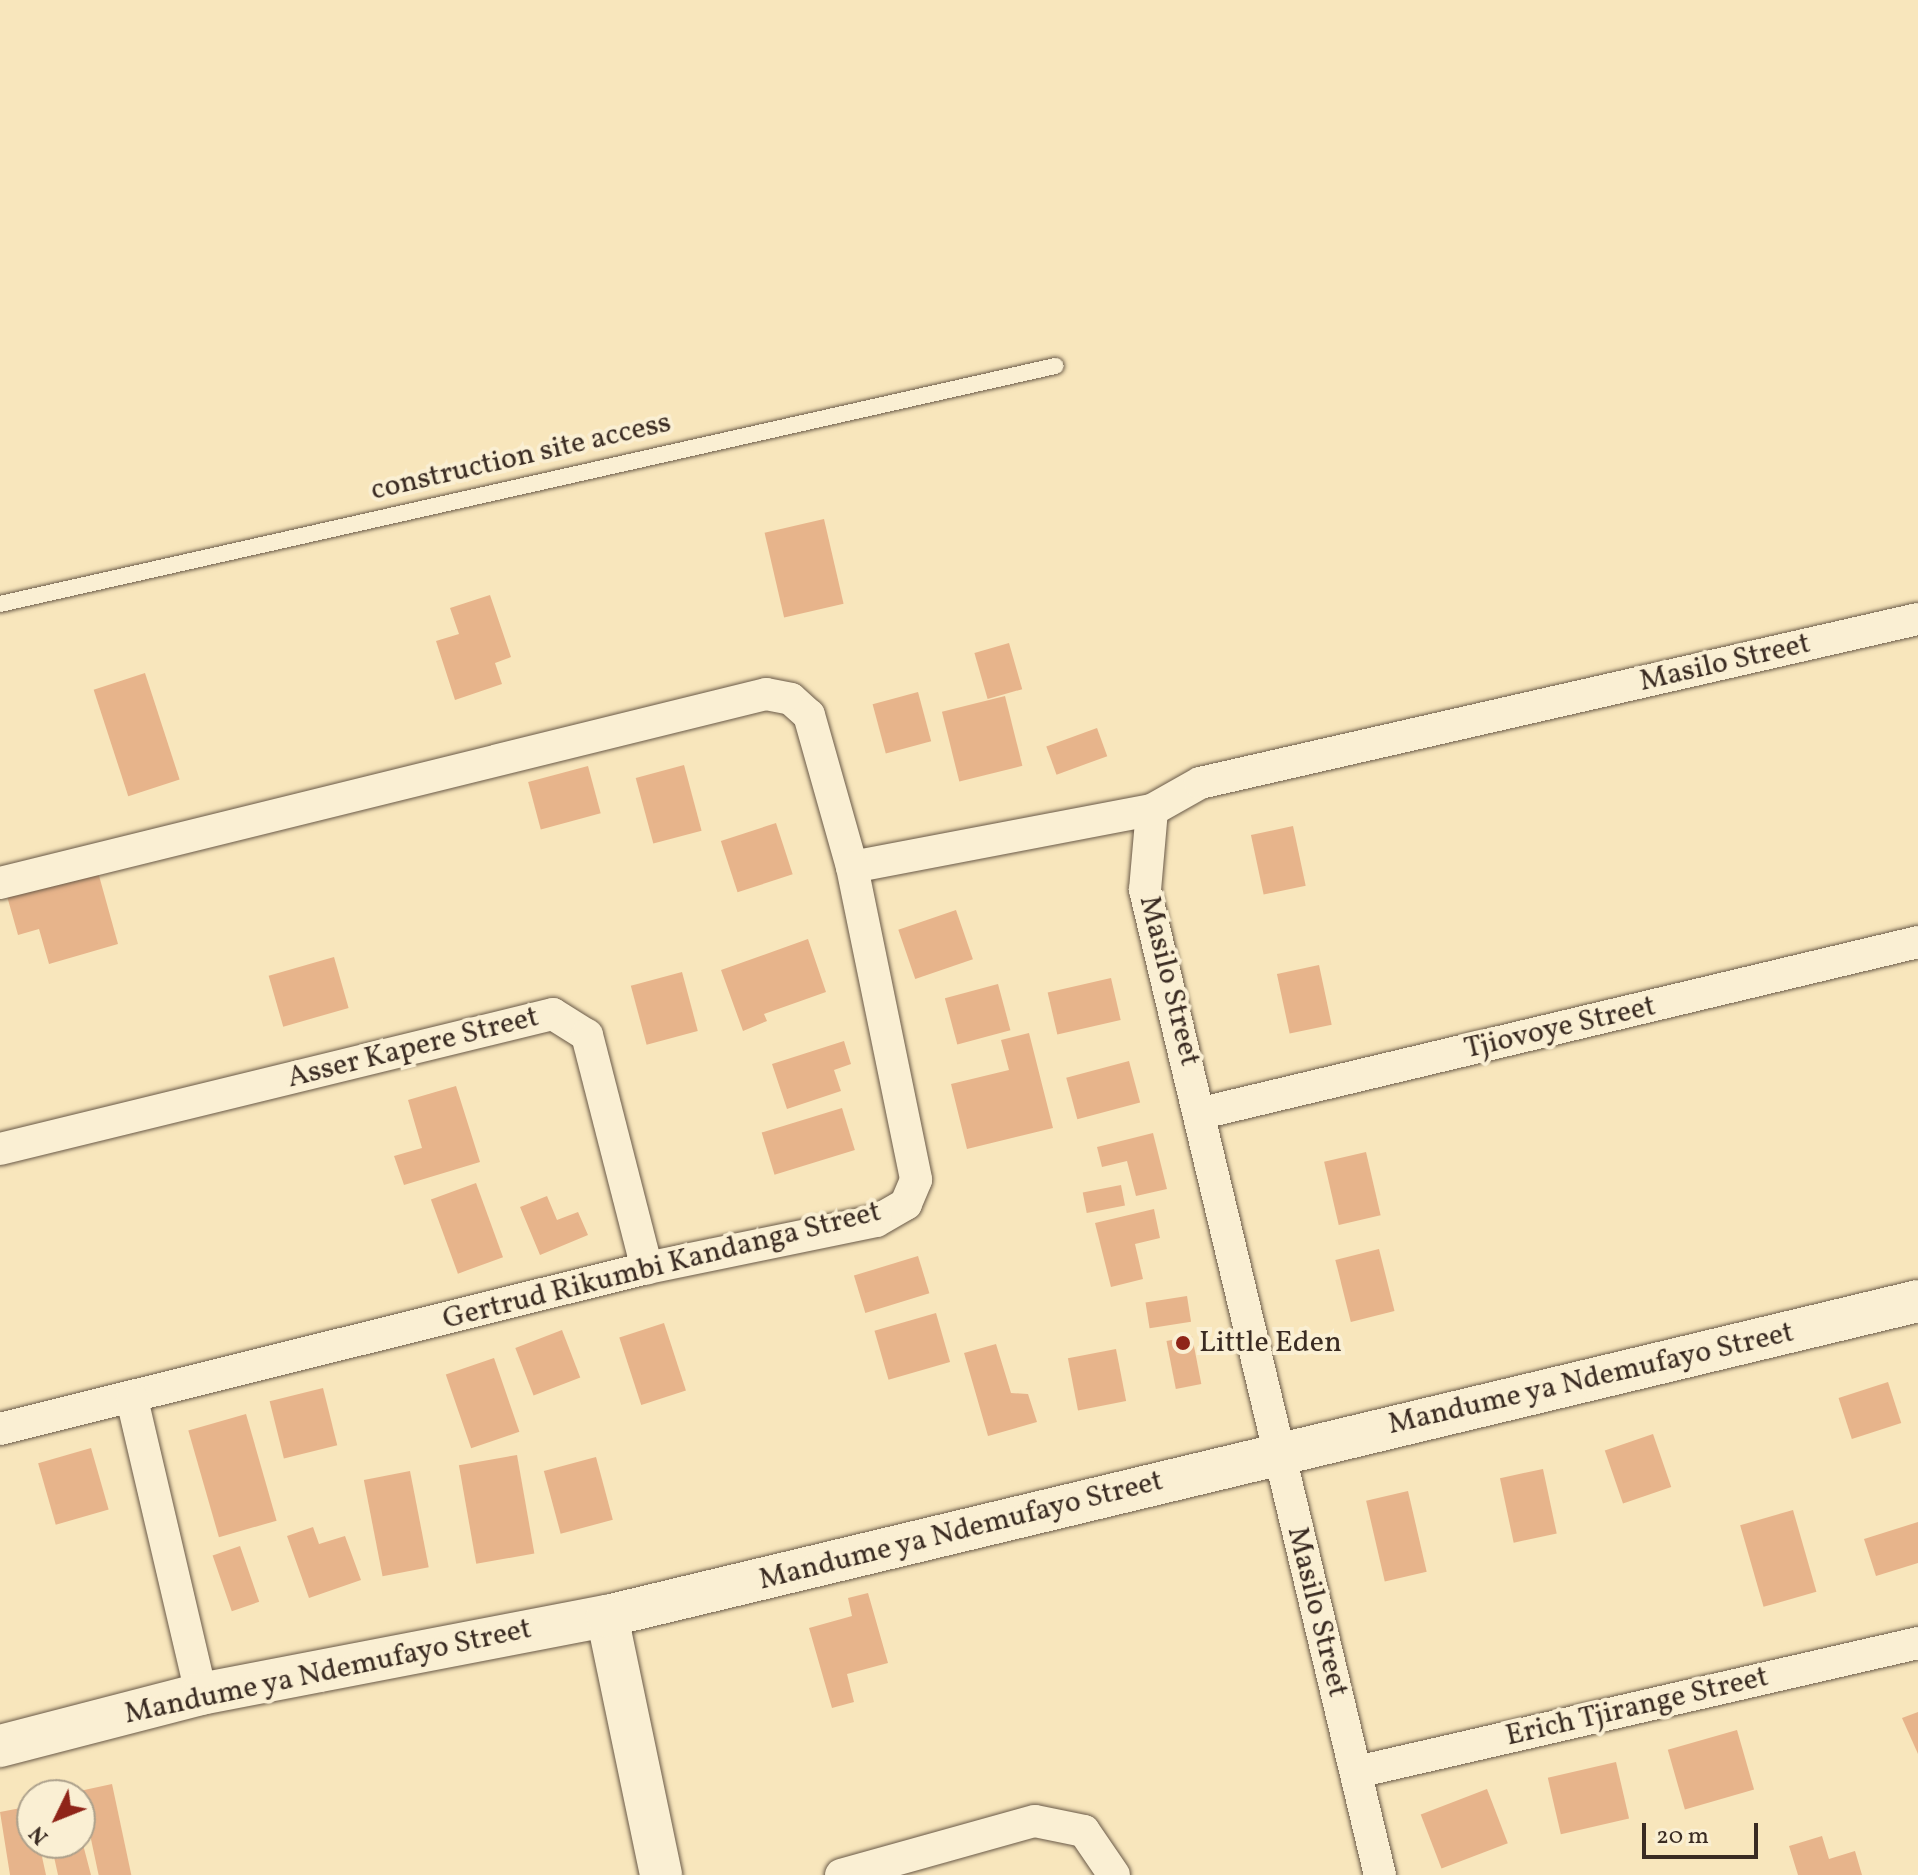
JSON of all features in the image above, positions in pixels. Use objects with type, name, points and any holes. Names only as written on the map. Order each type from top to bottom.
[{"type":"street","name":"Masilo Street","points":[[1380,1875],[1278,1454],[1202,1113],[1145,890],[1152,810],[1200,783],[1918,619]]},
{"type":"street","name":"Gertrud Rikumbi Kandanga Street","points":[[0,883],[766,694],[791,699],[809,715],[852,867],[916,1180],[906,1204],[876,1221],[647,1268],[132,1399],[0,1429]]},
{"type":"street","points":[[852,867],[1152,810]]},
{"type":"street","name":"Tjiovoye Street","points":[[1202,1113],[1918,942]]},
{"type":"street","name":"Asser Kapere Street","points":[[0,1149],[553,1014],[587,1035],[647,1268]]},
{"type":"street","name":"Mandume ya Ndemufayo Street","points":[[0,1746],[201,1694],[607,1616],[1918,1301]]},
{"type":"street","points":[[132,1399],[201,1694]]},
{"type":"street","points":[[607,1616],[661,1875]]},
{"type":"street","name":"Erich Tjirange Street","points":[[1357,1772],[1918,1643]]},
{"type":"street","points":[[841,1875],[1035,1821],[1084,1831],[1114,1875]]},
{"type":"lane","name":"construction site access","points":[[0,604],[1055,366]]},
{"type":"building","points":[[824,519],[844,604],[784,617],[765,533]]},
{"type":"building","points":[[490,595],[511,657],[495,663],[502,684],[455,700],[436,641],[459,634],[450,608]]},
{"type":"building","points":[[1009,643],[1022,689],[988,699],[974,653]]},
{"type":"building","points":[[145,673],[180,780],[128,796],[94,690]]},
{"type":"building","points":[[918,692],[931,741],[886,753],[873,704]]},
{"type":"building","points":[[1005,696],[1022,766],[959,782],[942,712]]},
{"type":"building","points":[[1097,728],[1107,756],[1057,775],[1046,746]]},
{"type":"building","points":[[684,765],[702,831],[653,844],[636,778]]},
{"type":"building","points":[[588,766],[601,813],[541,829],[528,782]]},
{"type":"building","points":[[776,823],[793,874],[738,892],[721,841]]},
{"type":"building","points":[[1293,826],[1306,886],[1264,895],[1251,835]]},
{"type":"building","points":[[98,872],[118,944],[49,964],[39,929],[18,935],[5,889]]},
{"type":"building","points":[[956,910],[973,959],[915,979],[898,930]]},
{"type":"building","points":[[808,939],[826,992],[764,1014],[767,1021],[743,1031],[721,970]]},
{"type":"building","points":[[334,957],[349,1008],[283,1027],[269,976]]},
{"type":"building","points":[[1319,965],[1332,1025],[1290,1034],[1277,974]]},
{"type":"building","points":[[682,972],[698,1031],[647,1045],[631,986]]},
{"type":"building","points":[[1111,978],[1121,1020],[1057,1035],[1048,993]]},
{"type":"building","points":[[998,984],[1010,1030],[957,1045],[945,998]]},
{"type":"building","points":[[1029,1033],[1053,1128],[967,1149],[951,1084],[1009,1070],[1001,1040]]},
{"type":"building","points":[[844,1041],[851,1064],[834,1070],[841,1091],[787,1109],[772,1064]]},
{"type":"building","points":[[1129,1061],[1140,1103],[1077,1119],[1066,1078]]},
{"type":"building","points":[[456,1086],[480,1162],[404,1185],[394,1156],[422,1148],[408,1100]]},
{"type":"building","points":[[842,1108],[855,1150],[775,1175],[762,1133]]},
{"type":"building","points":[[1153,1133],[1167,1189],[1136,1196],[1127,1161],[1102,1167],[1097,1147]]},
{"type":"building","points":[[1366,1152],[1381,1215],[1339,1225],[1324,1162]]},
{"type":"building","points":[[476,1183],[503,1257],[458,1274],[431,1199]]},
{"type":"building","points":[[1121,1185],[1125,1206],[1087,1213],[1083,1192]]},
{"type":"building","points":[[547,1196],[557,1220],[578,1212],[588,1235],[540,1255],[520,1207]]},
{"type":"building","points":[[1154,1209],[1160,1238],[1135,1244],[1143,1279],[1111,1287],[1095,1223]]},
{"type":"building","points":[[1379,1249],[1394,1311],[1351,1322],[1335,1260]]},
{"type":"building","points":[[918,1256],[929,1293],[865,1313],[854,1276]]},
{"type":"building","points":[[1187,1296],[1191,1322],[1150,1328],[1146,1303]]},
{"type":"building","points":[[936,1313],[950,1362],[889,1380],[874,1331]]},
{"type":"building","points":[[664,1323],[686,1391],[641,1405],[619,1338]]},
{"type":"building","points":[[562,1330],[580,1378],[534,1396],[515,1348]]},
{"type":"building","points":[[1192,1336],[1201,1384],[1176,1389],[1166,1341]]},
{"type":"building","points":[[996,1344],[1011,1393],[1028,1394],[1037,1422],[988,1436],[964,1353]]},
{"type":"building","points":[[1116,1349],[1126,1401],[1078,1410],[1068,1358]]},
{"type":"building","points":[[494,1358],[519,1432],[471,1448],[446,1375]]},
{"type":"building","points":[[1888,1382],[1901,1423],[1852,1439],[1839,1398]]},
{"type":"building","points":[[323,1388],[337,1445],[284,1459],[270,1401]]},
{"type":"building","points":[[246,1414],[277,1521],[219,1537],[188,1431]]},
{"type":"building","points":[[1653,1434],[1671,1487],[1623,1504],[1605,1451]]},
{"type":"building","points":[[91,1448],[109,1510],[56,1525],[38,1463]]},
{"type":"building","points":[[517,1455],[534,1553],[476,1564],[459,1465]]},
{"type":"building","points":[[596,1457],[613,1520],[561,1534],[544,1471]]},
{"type":"building","points":[[1543,1469],[1557,1534],[1514,1543],[1500,1478]]},
{"type":"building","points":[[410,1471],[429,1567],[383,1576],[364,1480]]},
{"type":"building","points":[[1408,1491],[1427,1572],[1385,1582],[1366,1501]]},
{"type":"building","points":[[1793,1510],[1816,1592],[1764,1607],[1740,1525]]},
{"type":"building","points":[[1918,1522],[1918,1563],[1876,1576],[1864,1539]]},
{"type":"building","points":[[313,1527],[319,1544],[345,1536],[361,1580],[309,1598],[287,1536]]},
{"type":"building","points":[[240,1546],[259,1602],[232,1611],[213,1555]]},
{"type":"building","points":[[868,1593],[888,1663],[847,1674],[854,1702],[832,1708],[809,1628],[852,1616],[848,1598]]},
{"type":"building","points":[[1918,1712],[1918,1754],[1902,1718]]},
{"type":"building","points":[[1737,1730],[1754,1790],[1685,1809],[1668,1750]]},
{"type":"building","points":[[1616,1762],[1629,1819],[1561,1834],[1548,1778]]},
{"type":"building","points":[[112,1784],[131,1875],[99,1875],[95,1859],[96,1787]]},
{"type":"building","points":[[1487,1789],[1508,1843],[1442,1869],[1421,1814]]},
{"type":"building","points":[[16,1809],[16,1859],[42,1859],[46,1875],[10,1875],[0,1812]]},
{"type":"building","points":[[1822,1836],[1829,1859],[1855,1851],[1862,1875],[1798,1875],[1789,1846]]},
{"type":"building","points":[[54,1859],[87,1859],[91,1875],[58,1875]]},
{"type":"place","name":"Little Eden","points":[[1183,1343]]}]
